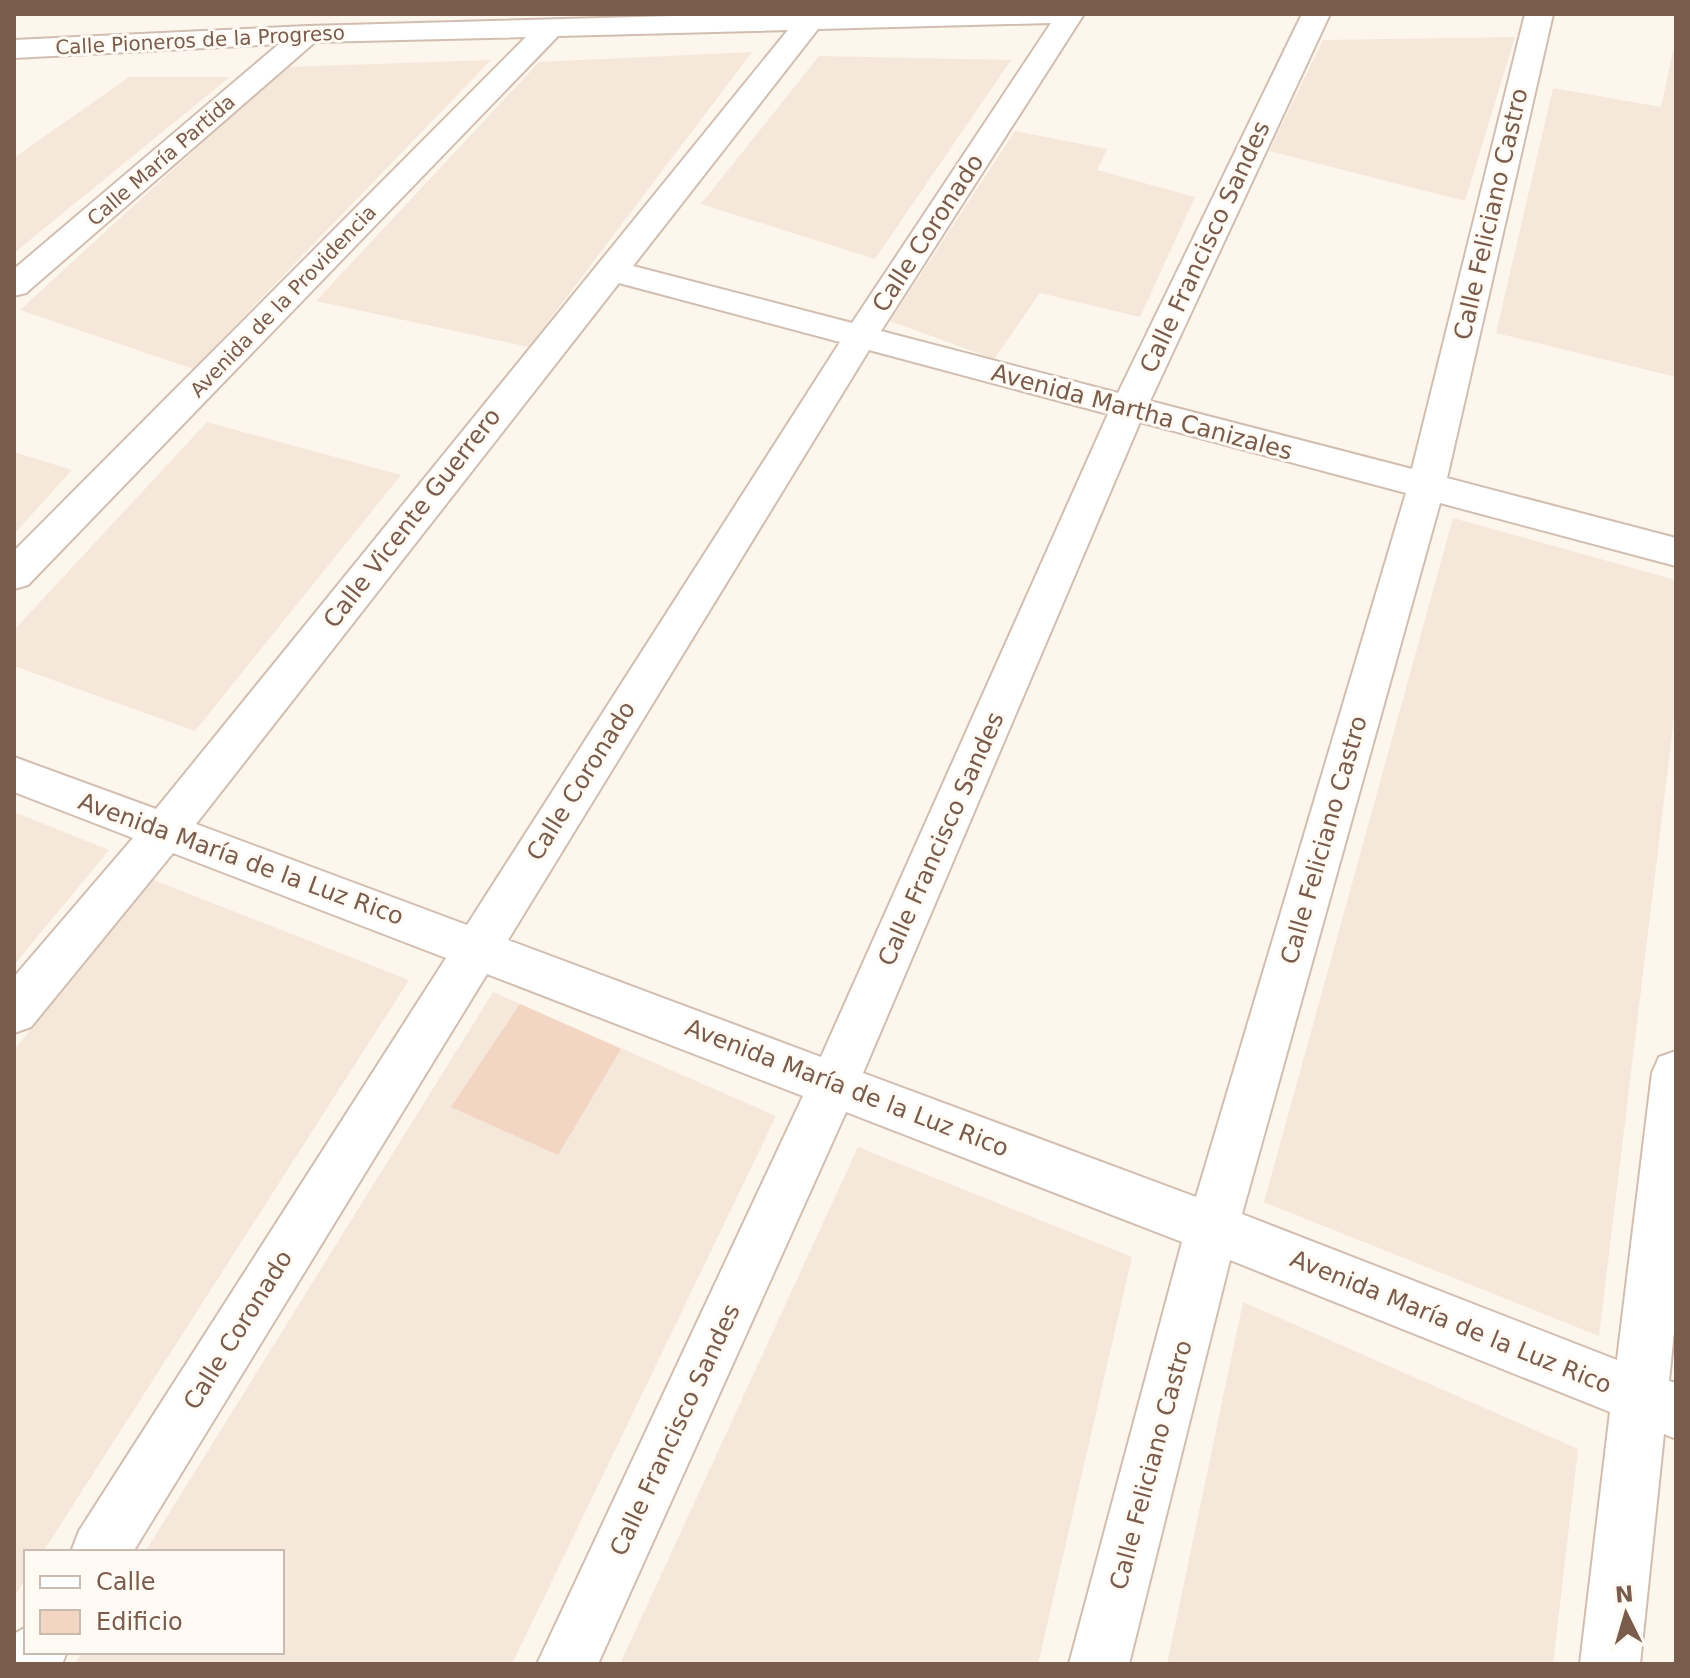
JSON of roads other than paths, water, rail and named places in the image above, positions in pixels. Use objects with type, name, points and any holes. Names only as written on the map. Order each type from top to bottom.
[{"type":"street","name":"Calle Pioneros de la Progreso","points":[[14,49],[308,34],[808,18],[1058,14]]},
{"type":"street","name":"Calle Coronado","points":[[101,1550],[860,337],[1070,14]]},
{"type":"street","name":"Calle Francisco Sandes","points":[[567,1664],[834,1083],[1128,409],[1316,14]]},
{"type":"street","name":"Calle Feliciano Castro","points":[[1099,1664],[1212,1228],[1426,488],[1539,14]]},
{"type":"street","name":"Calle Vicente Guerrero","points":[[14,1012],[164,832],[808,18]]},
{"type":"street","name":"Avenida de la Providencia","points":[[14,575],[551,27]]},
{"type":"street","name":"Calle María Partida","points":[[14,286],[308,34]]},
{"type":"street","name":"Avenida Martha Canizales","points":[[610,270],[1676,552]]},
{"type":"street","name":"Avenida María de la Luz Rico","points":[[14,774],[834,1083],[1658,1404]]},
{"type":"street","points":[[1610,1664],[1658,1404],[1676,1073]]}]
